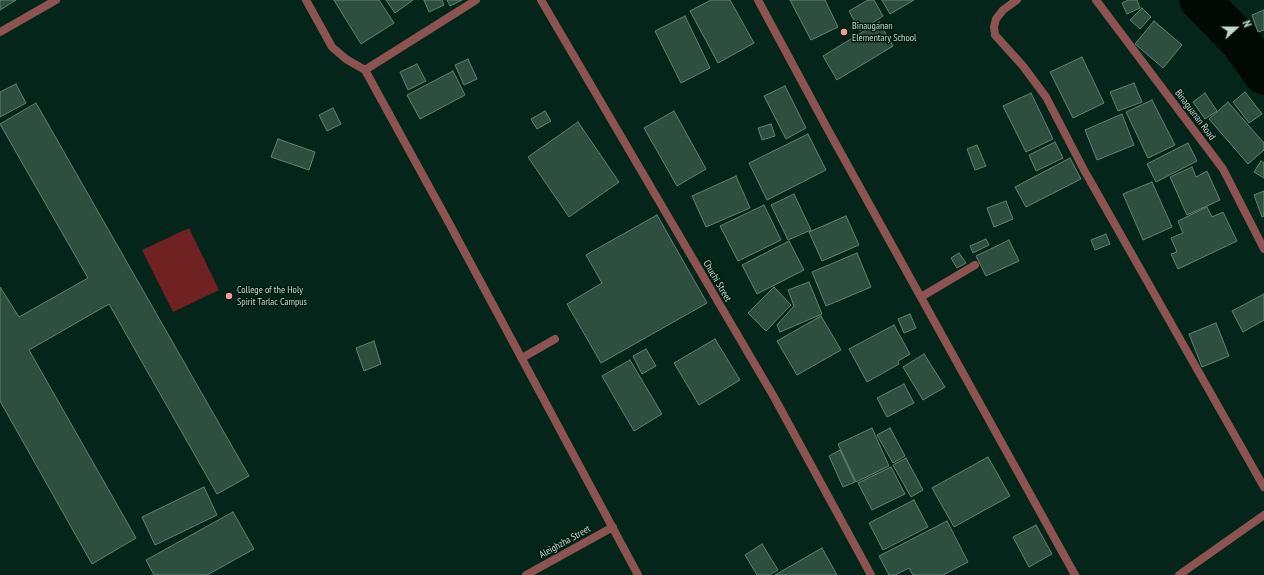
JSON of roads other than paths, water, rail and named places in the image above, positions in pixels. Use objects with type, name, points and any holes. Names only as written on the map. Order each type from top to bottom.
[{"type":"street","points":[[0,32],[56,0]]},
{"type":"street","points":[[306,0],[332,47],[346,59],[365,70],[638,575]]},
{"type":"street","points":[[365,70],[476,0]]},
{"type":"street","name":"Chuchi Street","points":[[541,0],[774,397],[871,575]]},
{"type":"street","points":[[758,0],[921,298],[1076,575]]},
{"type":"street","points":[[1017,0],[1003,10],[996,19],[994,27],[995,35],[1023,66],[1046,97],[1084,170],[1264,487]]},
{"type":"street","name":"Binaguanan Road","points":[[1096,0],[1223,169],[1264,249]]},
{"type":"street","points":[[921,298],[975,265]]},
{"type":"street","points":[[522,358],[555,339]]},
{"type":"street","points":[[1179,575],[1264,515]]},
{"type":"street","name":"Aleighzha Street","points":[[526,575],[613,527]]},
{"type":"waterway","points":[[1200,0],[1241,42],[1264,74]]},
{"type":"place","name":"Binauganan Elementary School","points":[[844,32]]},
{"type":"place","name":"College of the Holy Spirit Tarlac Campus","points":[[229,296]]}]
